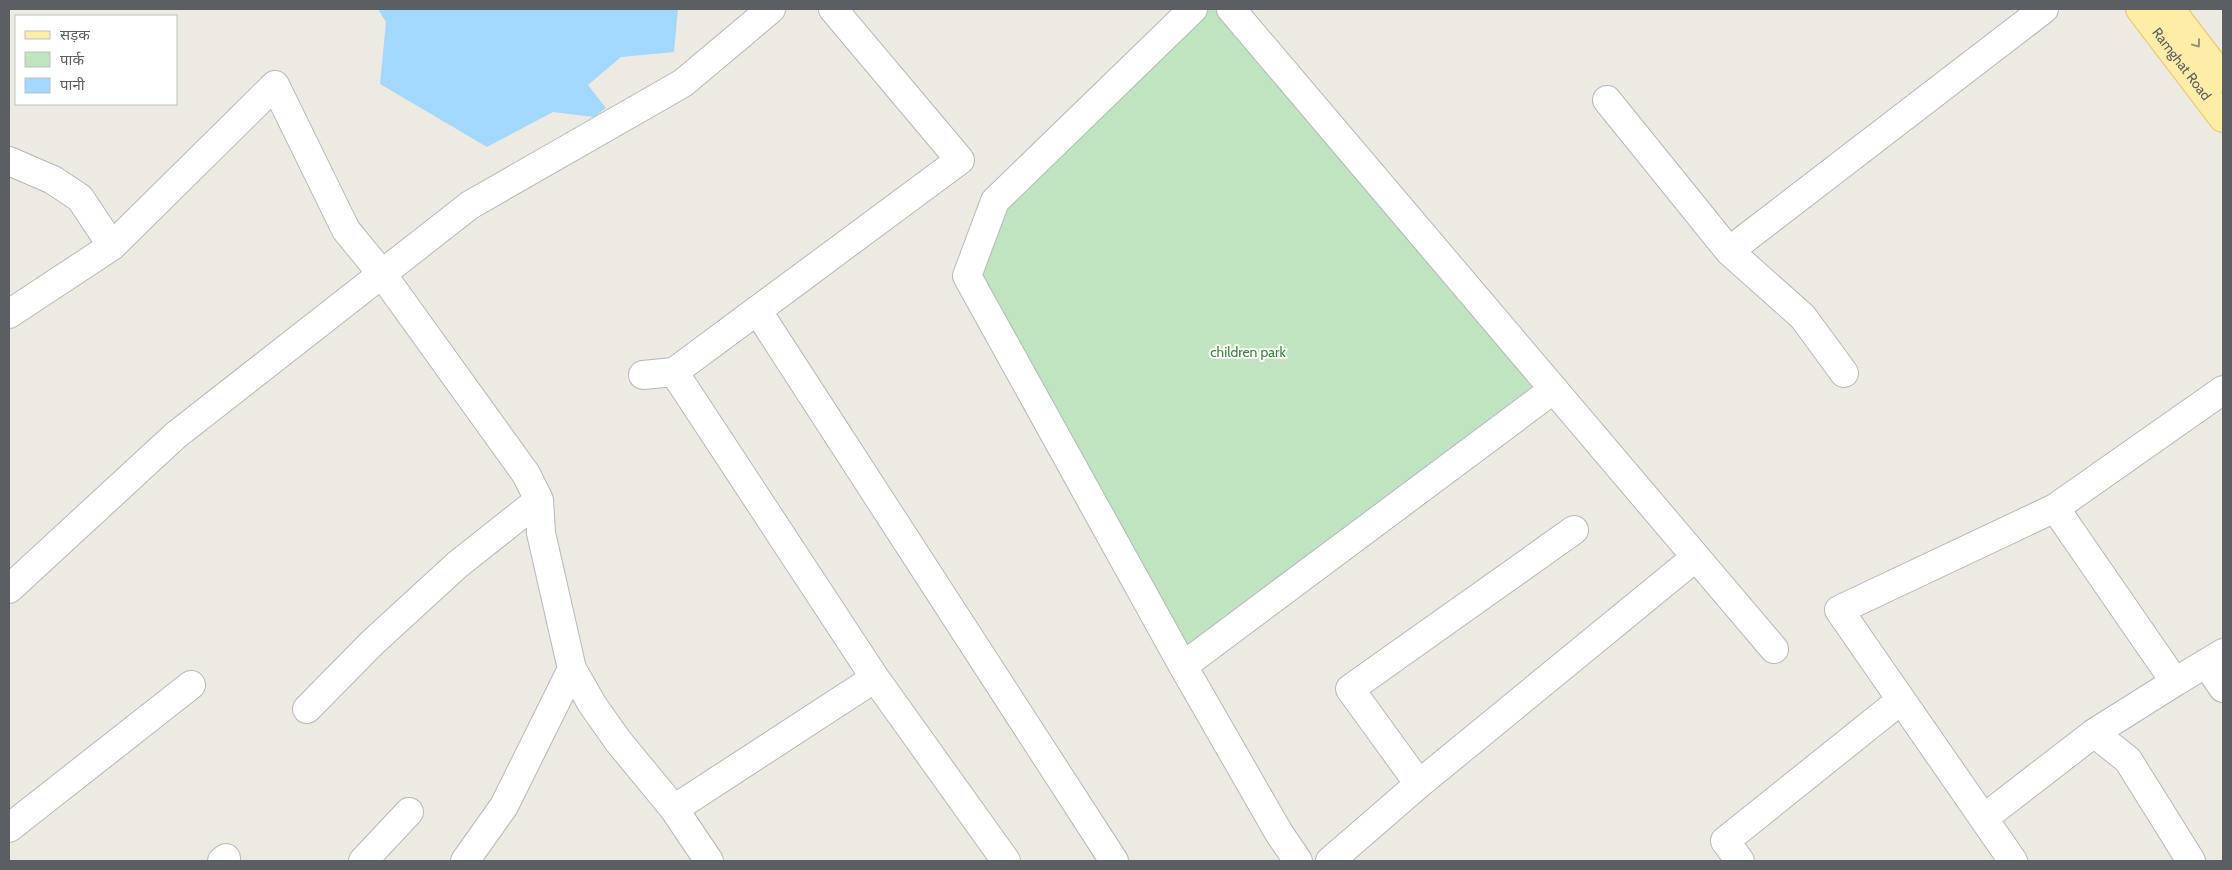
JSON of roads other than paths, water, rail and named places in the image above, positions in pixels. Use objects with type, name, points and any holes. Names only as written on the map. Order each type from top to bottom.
[{"type":"main road","name":"Ramghat Road","points":[[2140,9],[2223,118]]},
{"type":"main road","name":"Ramghat Road","points":[[2170,9],[2223,78]]},
{"type":"street","points":[[9,589],[176,436],[470,205],[683,83],[772,9]]},
{"type":"street","points":[[643,375],[674,372],[960,160],[833,9]]},
{"type":"street","points":[[1193,9],[996,201],[967,276],[1183,666],[1279,833],[1298,861]]},
{"type":"street","points":[[1231,9],[1774,649]]},
{"type":"street","points":[[1728,251],[2044,9]]},
{"type":"street","points":[[9,314],[112,246],[275,86],[346,230],[382,274],[526,474],[539,500],[541,533],[572,669],[592,704],[618,741],[674,809],[709,861]]},
{"type":"street","points":[[1607,100],[1728,251],[1803,317],[1844,373]]},
{"type":"street","points":[[9,161],[54,180],[80,198],[112,246]]},
{"type":"street","points":[[757,310],[1114,861]]},
{"type":"street","points":[[674,372],[875,678],[1006,861]]},
{"type":"street","points":[[1183,666],[1554,389]]},
{"type":"street","points":[[2013,861],[1839,610],[2055,508],[2223,390]]},
{"type":"street","points":[[307,709],[372,643],[450,572],[539,500]]},
{"type":"street","points":[[2055,508],[2175,682]]},
{"type":"street","points":[[1419,784],[1350,689],[1574,530]]},
{"type":"street","points":[[1330,861],[1419,784],[1696,557]]},
{"type":"street","points":[[1984,818],[2094,733],[2215,658],[2223,688]]},
{"type":"street","points":[[465,861],[504,806],[572,669]]},
{"type":"street","points":[[674,809],[875,678]]},
{"type":"street","points":[[9,828],[191,684]]},
{"type":"street","points":[[1740,861],[1725,841],[1901,700]]},
{"type":"street","points":[[2094,733],[2128,760],[2191,861]]},
{"type":"street","points":[[362,861],[409,812]]},
{"type":"water","points":[[378,9],[678,9],[674,52],[621,57],[588,85],[606,108],[594,117],[553,112],[487,147],[380,84],[386,22]]},
{"type":"park label","name":"children park","points":[[1248,352]]}]
